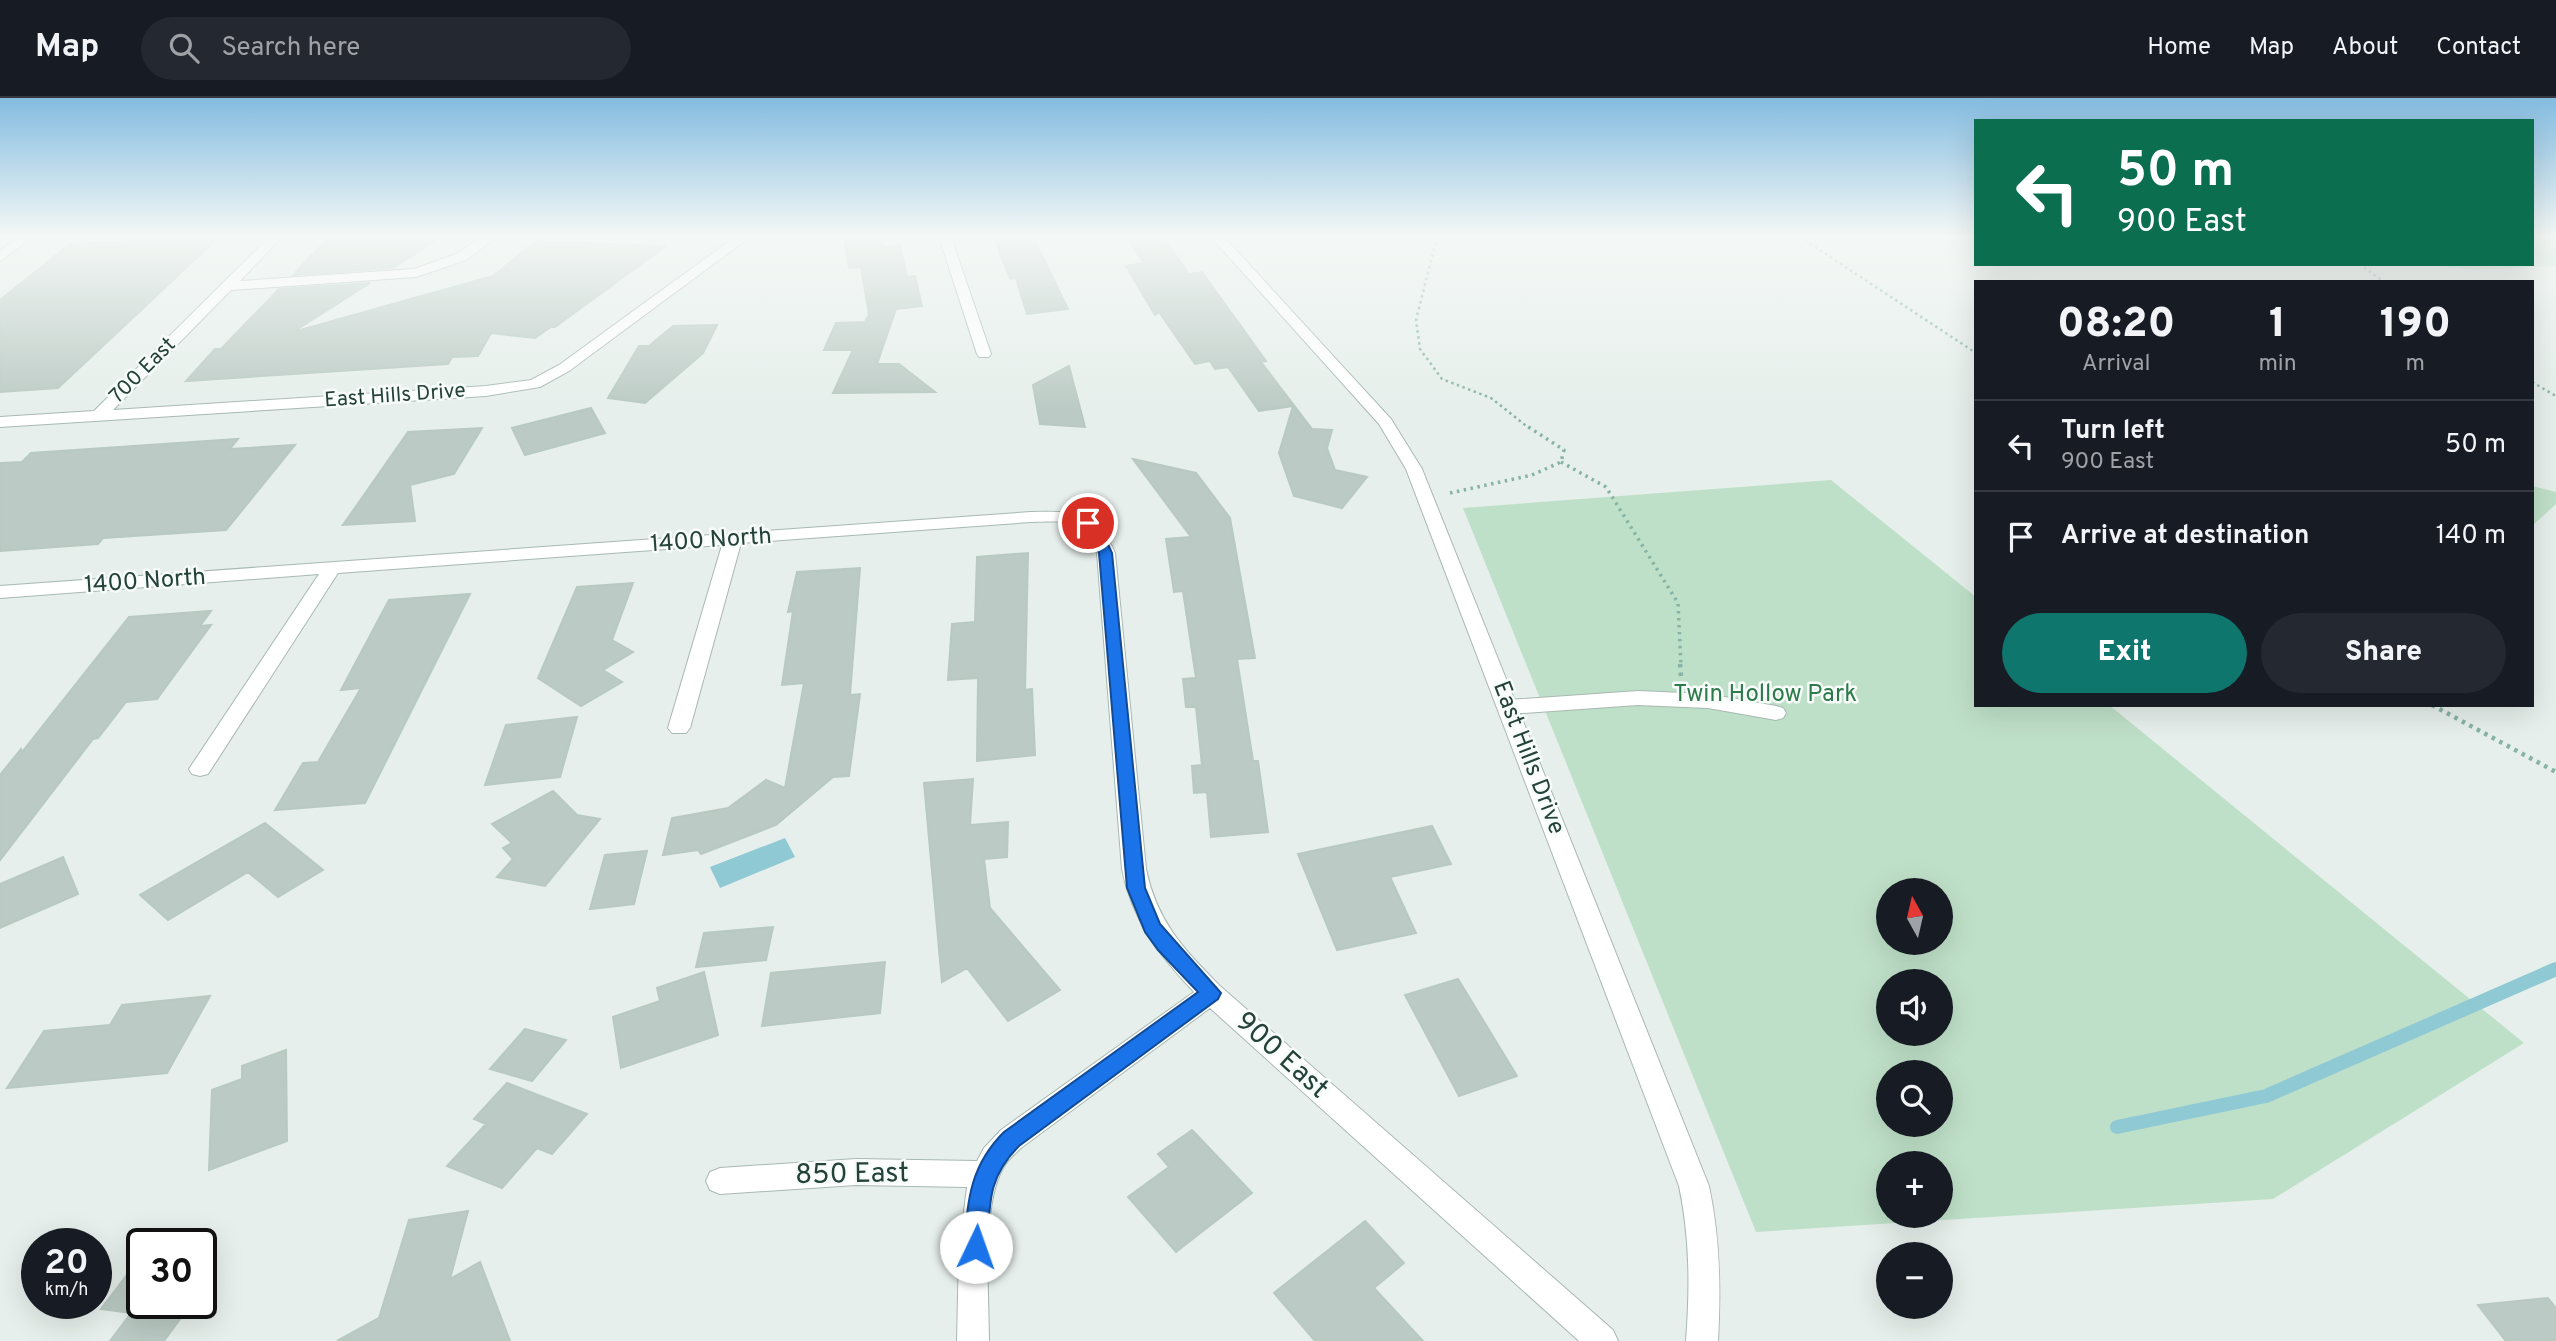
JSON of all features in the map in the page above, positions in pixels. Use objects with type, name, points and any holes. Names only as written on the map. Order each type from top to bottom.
[{"type":"street","name":"700 East","points":[[98,416],[219,295]]},
{"type":"street","name":"East Hills Drive","points":[[0,422],[486,391],[535,384],[564,368],[664,295]]},
{"type":"street","points":[[964,295],[984,354]]},
{"type":"street","name":"East Hills Drive","points":[[1270,295],[1385,422],[1406,453],[1426,499],[1694,1186],[1704,1224],[1706,1261],[1702,1341]]},
{"type":"street","name":"1400 North","points":[[0,592],[1042,517],[1071,518],[1088,523]]},
{"type":"street","name":"900 East","points":[[1088,523],[1097,532],[1105,553],[1136,888],[1152,927],[1211,993],[1602,1341]]},
{"type":"street","points":[[679,728],[733,539]]},
{"type":"street","points":[[200,769],[332,568]]},
{"type":"street","points":[[1508,707],[1638,698],[1708,701],[1776,713]]},
{"type":"street","points":[[973,1341],[977,1219],[985,1174],[991,1161],[1011,1139],[1211,993]]},
{"type":"street","name":"850 East","points":[[720,1181],[856,1172],[985,1174]]},
{"type":"path","points":[[1422,295],[1416,320],[1420,349],[1442,379],[1491,398],[1532,430],[1564,450],[1562,462]]},
{"type":"path","points":[[1887,295],[1974,353]]},
{"type":"path","points":[[2534,383],[2556,396]]},
{"type":"path","points":[[1426,499],[1532,475],[1562,462]]},
{"type":"path","points":[[1562,462],[1606,487],[1678,603],[1682,700]]},
{"type":"path","points":[[2436,707],[2556,772]]},
{"type":"green space","name":"Twin Hollow Park","points":[[1831,480],[1974,595],[1974,707],[2111,707],[2524,1043],[2273,1199],[1953,1219],[1953,1151],[1876,1151],[1876,1224],[1756,1232],[1463,508]]},
{"type":"green space","points":[[2534,486],[2556,492],[2556,504],[2534,524]]},
{"type":"water","points":[[785,838],[795,857],[720,888],[710,867]]},
{"type":"building","points":[[6,295],[157,295],[58,388],[0,392],[0,300]]},
{"type":"building","points":[[273,295],[351,295],[293,332],[425,295],[599,295],[535,338],[491,333],[478,356],[452,357],[448,364],[186,381],[215,349],[221,349]]},
{"type":"building","points":[[866,295],[919,295],[922,306],[896,309],[877,364],[899,364],[935,392],[833,393],[853,350],[824,350],[836,323],[865,322],[869,315]]},
{"type":"building","points":[[1021,295],[1061,295],[1068,309],[1027,314]]},
{"type":"building","points":[[1143,295],[1219,295],[1266,361],[1261,362],[1312,429],[1332,430],[1327,448],[1335,470],[1367,477],[1342,508],[1294,496],[1279,453],[1293,406],[1259,411],[1228,367],[1215,369],[1210,361],[1195,364],[1159,312],[1155,315]]},
{"type":"building","points":[[717,325],[703,353],[645,403],[608,398],[639,346],[649,346],[673,326]]},
{"type":"building","points":[[1069,366],[1085,427],[1040,424],[1033,385]]},
{"type":"building","points":[[591,408],[605,433],[525,455],[512,428]]},
{"type":"building","points":[[482,428],[454,474],[410,485],[415,521],[343,525],[408,432]]},
{"type":"building","points":[[238,439],[230,449],[295,445],[226,530],[103,538],[98,544],[0,551],[0,463],[22,462],[31,453]]},
{"type":"building","points":[[1133,459],[1196,473],[1230,518],[1255,658],[1237,659],[1253,761],[1258,761],[1268,832],[1211,837],[1207,792],[1194,793],[1192,766],[1202,765],[1196,707],[1186,707],[1183,679],[1196,678],[1183,591],[1174,592],[1166,539],[1191,537]]},
{"type":"building","points":[[1028,553],[1025,690],[1032,689],[1035,755],[977,761],[978,678],[948,680],[952,624],[975,622],[977,557]]},
{"type":"building","points":[[860,568],[850,695],[860,694],[849,776],[833,777],[776,825],[701,854],[698,850],[663,855],[672,818],[728,808],[766,780],[785,788],[804,683],[782,685],[793,611],[788,612],[797,572]]},
{"type":"building","points":[[633,583],[612,640],[633,652],[603,670],[622,682],[581,706],[538,678],[577,587]]},
{"type":"building","points":[[470,594],[365,803],[275,810],[303,763],[318,762],[361,688],[341,690],[389,600]]},
{"type":"building","points":[[211,611],[200,626],[211,625],[157,699],[126,702],[98,738],[93,739],[0,860],[0,775],[21,749],[22,752],[129,617]]},
{"type":"building","points":[[577,717],[560,777],[485,785],[506,725]]},
{"type":"building","points":[[973,779],[970,825],[1008,822],[1007,857],[984,859],[990,908],[1060,990],[1008,1021],[967,968],[942,982],[924,783]]},
{"type":"building","points":[[553,791],[577,815],[600,819],[545,886],[497,877],[513,859],[503,848],[512,843],[492,824]]},
{"type":"building","points":[[265,823],[323,870],[278,897],[248,872],[168,920],[140,895]]},
{"type":"building","points":[[1432,826],[1451,864],[1390,877],[1416,933],[1337,950],[1298,854]]},
{"type":"building","points":[[647,851],[634,904],[590,909],[605,855]]},
{"type":"building","points":[[63,857],[78,894],[0,928],[0,884]]},
{"type":"building","points":[[773,927],[766,960],[696,967],[704,933]]},
{"type":"building","points":[[885,962],[880,1013],[762,1026],[771,973]]},
{"type":"building","points":[[704,972],[718,1035],[621,1068],[613,1017],[660,1001],[657,988]]},
{"type":"building","points":[[1458,979],[1517,1076],[1459,1096],[1405,995]]},
{"type":"building","points":[[210,996],[167,1073],[7,1088],[44,1031],[110,1025],[122,1005]]},
{"type":"building","points":[[525,1029],[566,1040],[532,1081],[490,1069]]},
{"type":"building","points":[[286,1050],[287,1141],[209,1170],[212,1090],[242,1079],[242,1066]]},
{"type":"building","points":[[507,1083],[587,1114],[552,1154],[537,1148],[502,1188],[447,1166],[486,1124],[474,1119]]},
{"type":"building","points":[[1192,1130],[1252,1193],[1176,1252],[1128,1197],[1169,1167],[1158,1154]]},
{"type":"building","points":[[468,1211],[450,1279],[480,1262],[510,1341],[337,1341],[379,1318],[409,1220]]},
{"type":"building","points":[[1365,1221],[1404,1263],[1374,1288],[1423,1341],[1315,1341],[1274,1293]]},
{"type":"building","points":[[126,1276],[126,1312],[112,1310],[112,1295]]},
{"type":"building","points":[[2548,1298],[2556,1308],[2556,1341],[2505,1340],[2478,1305]]},
{"type":"building","points":[[126,1319],[180,1319],[164,1341],[110,1341]]},
{"type":"waterway","points":[[2117,1127],[2266,1096],[2556,969]]},
{"type":"route","points":[[976,1247],[979,1195],[991,1161],[1000,1150],[1011,1139],[1211,993],[1152,927],[1136,888],[1105,553],[1097,532],[1088,523]]}]
